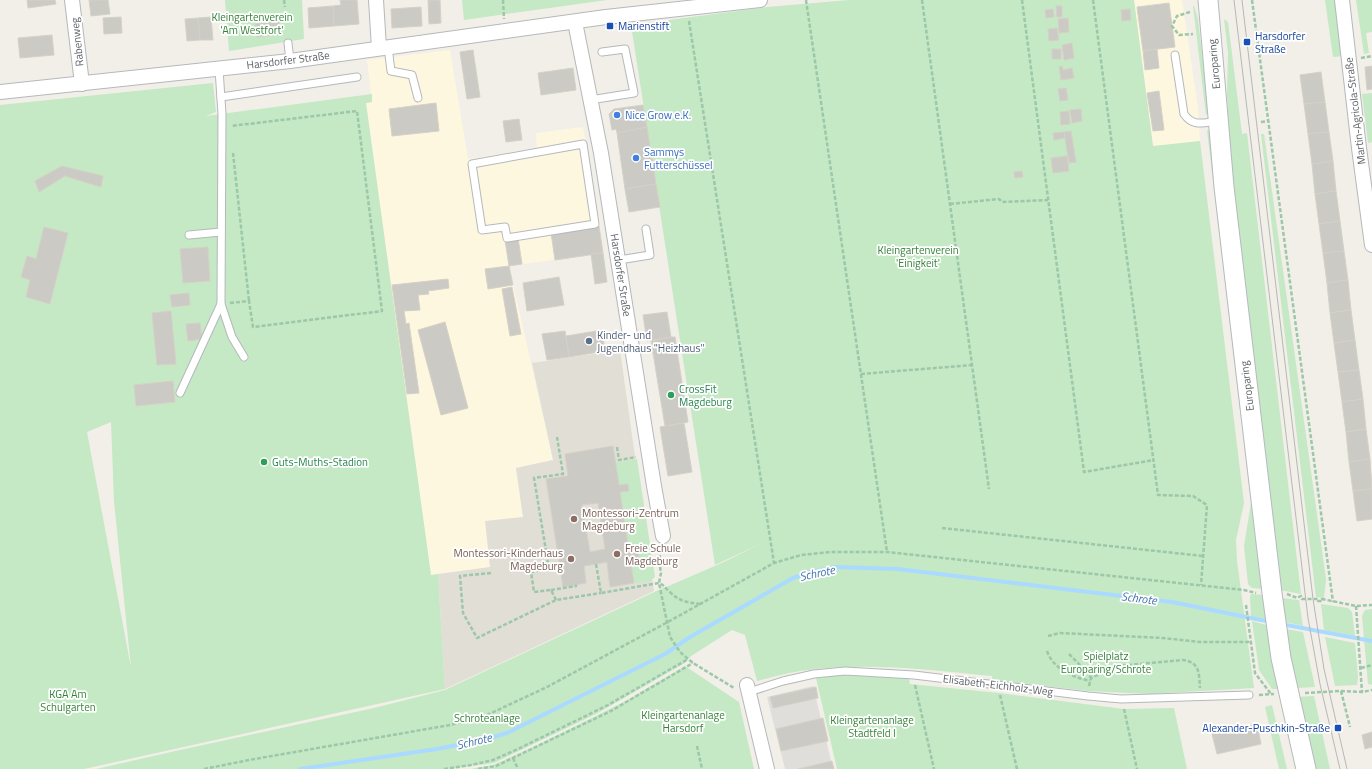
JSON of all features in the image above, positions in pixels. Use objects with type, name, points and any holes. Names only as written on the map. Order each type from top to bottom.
[{"type":"main road","name":"Europaring","points":[[1208,0],[1224,187],[1279,602],[1278,636],[1287,685],[1306,769]]},
{"type":"street","name":"Rabenweg","points":[[72,0],[82,84]]},
{"type":"street","points":[[376,0],[384,47]]},
{"type":"street","name":"Harsdorfer Straße","points":[[0,92],[290,61],[575,22],[760,0]]},
{"type":"street","name":"Martin-Agricola-Straße","points":[[1342,0],[1372,245]]},
{"type":"street","name":"Harsdorfer Straße","points":[[575,22],[602,153],[663,536]]},
{"type":"street","points":[[748,689],[767,769]]},
{"type":"lane","points":[[288,43],[290,61]]},
{"type":"lane","points":[[384,47],[391,71],[412,75],[418,98]]},
{"type":"lane","points":[[590,100],[634,93],[625,49],[602,52]]},
{"type":"lane","points":[[1175,55],[1182,106],[1186,117],[1194,123],[1219,121]]},
{"type":"lane","points":[[219,69],[222,114],[220,304],[232,336],[244,358]]},
{"type":"lane","points":[[221,97],[357,77]]},
{"type":"lane","points":[[583,144],[595,224],[507,238],[505,227],[482,230],[472,164],[583,144]]},
{"type":"lane","points":[[618,260],[650,255],[646,229]]},
{"type":"lane","points":[[189,235],[221,232]]},
{"type":"lane","points":[[180,393],[220,304]]},
{"type":"lane","name":"Elisabeth-Eichholz-Weg","points":[[748,689],[830,672],[860,672],[914,675],[1122,699],[1249,695]]},
{"type":"path","points":[[284,0],[285,7]]},
{"type":"path","points":[[503,0],[505,32]]},
{"type":"path","points":[[806,0],[887,552]]},
{"type":"path","points":[[922,0],[989,489]]},
{"type":"path","points":[[1022,0],[1084,472],[1154,460]]},
{"type":"path","points":[[1093,0],[1158,495],[1193,496],[1207,504],[1201,585]]},
{"type":"path","points":[[1252,0],[1333,602]]},
{"type":"path","points":[[1190,12],[1177,16],[1172,26],[1179,35],[1193,34]]},
{"type":"path","points":[[689,17],[774,563]]},
{"type":"path","points":[[230,127],[357,112],[382,311],[253,327],[233,150]]},
{"type":"path","points":[[1261,122],[1268,121]]},
{"type":"path","points":[[950,204],[999,199],[1002,202],[1048,200]]},
{"type":"path","points":[[220,304],[249,301]]},
{"type":"path","points":[[861,374],[972,365]]},
{"type":"path","points":[[557,437],[564,475],[534,478],[549,570],[530,572],[534,592],[576,586],[575,585]]},
{"type":"path","points":[[617,447],[619,460],[649,455]]},
{"type":"path","points":[[942,528],[1203,556]]},
{"type":"path","points":[[663,536],[659,560],[661,573],[659,584],[670,637],[680,652],[693,663],[738,691],[746,693],[748,689]]},
{"type":"path","points":[[204,769],[450,725],[487,715],[546,687],[774,563],[801,555],[830,552],[887,552],[1244,590]]},
{"type":"path","points":[[596,564],[601,593]]},
{"type":"path","points":[[491,573],[460,576],[463,613],[477,638],[556,600],[659,584],[664,586],[680,600],[688,603],[701,604]]},
{"type":"path","points":[[551,590],[556,600]]},
{"type":"path","points":[[1279,602],[1286,597],[1287,594],[1297,598],[1301,596],[1302,599],[1318,599],[1318,601],[1322,601],[1322,599],[1356,606],[1372,605]]},
{"type":"path","points":[[1246,605],[1255,672],[1270,694]]},
{"type":"path","points":[[1356,606],[1359,630],[1362,692]]},
{"type":"path","points":[[1048,636],[1060,633],[1163,638],[1200,642],[1250,642]]},
{"type":"path","points":[[1047,651],[1049,657],[1056,666],[1078,678],[1090,679],[1117,666],[1178,660],[1188,661],[1195,665],[1198,670],[1201,696]]},
{"type":"path","points":[[1069,654],[1088,673],[1090,679],[1088,696]]},
{"type":"path","points":[[444,769],[471,766],[493,760],[518,749],[608,705],[688,659]]},
{"type":"path","points":[[478,769],[496,766],[612,711],[693,663]]},
{"type":"path","points":[[1361,668],[1372,665]]},
{"type":"path","points":[[914,675],[914,684],[934,769]]},
{"type":"path","points":[[997,685],[1016,769]]},
{"type":"path","points":[[1302,693],[1362,692],[1372,690]]},
{"type":"path","points":[[1341,692],[1350,727]]},
{"type":"path","points":[[1249,695],[1276,694]]},
{"type":"path","points":[[1122,699],[1137,769]]},
{"type":"path","points":[[697,746],[702,769]]},
{"type":"path","points":[[513,758],[518,769]]},
{"type":"shaded area","points":[[1134,0],[1182,0],[1198,108],[1200,141],[1153,147]]},
{"type":"shaded area","points":[[450,50],[468,159],[537,148],[536,133],[583,127],[600,224],[599,226],[603,253],[509,266],[553,460],[516,468],[523,517],[490,567],[431,576],[366,103],[372,102],[367,60]]},
{"type":"shaded area","name":"Montessori-Zentrum Magdeburg","points":[[620,350],[654,591],[445,689],[438,574],[490,567],[485,521],[523,517],[516,468],[553,460],[532,363]]},
{"type":"shaded area","points":[[813,686],[833,769],[785,769],[767,697]]},
{"type":"green space","name":"Kleingartenverein 'Am Westfort'","points":[[225,0],[302,0],[304,39],[229,51]]},
{"type":"green space","points":[[462,0],[607,0],[464,20]]},
{"type":"green space","name":"Kleingartenverein 'Einigkeit'","points":[[849,0],[1134,0],[1153,146],[1200,141],[1244,503],[1236,540],[1237,561],[1254,688],[1149,694],[1088,691],[992,680],[992,676],[881,667],[837,667],[815,669],[793,672],[757,681],[745,635],[732,630],[691,656],[685,663],[596,714],[494,763],[449,769],[96,769],[374,708],[445,690],[663,587],[664,588],[724,562],[764,542],[715,565],[631,25],[767,7]]},
{"type":"green space","points":[[1325,0],[1337,0],[1344,56],[1333,57]]},
{"type":"green space","points":[[1356,0],[1372,0],[1372,32],[1366,33],[1369,53],[1364,54]]},
{"type":"green space","points":[[1193,6],[1198,19],[1209,113],[1206,115]]},
{"type":"green space","points":[[1224,19],[1228,22],[1242,134],[1247,133],[1301,594],[1280,590],[1238,241],[1231,161],[1227,96],[1228,53]]},
{"type":"green space","name":"Guts-Muths-Stadion","points":[[213,83],[216,112],[206,116],[372,94],[372,102],[366,103],[431,575],[438,574],[445,689],[84,769],[0,769],[0,105]],"holes":[[[111,422],[114,501],[131,668],[87,432]]]},
{"type":"green space","points":[[1372,93],[1372,142],[1368,143],[1362,94]]},
{"type":"green space","points":[[1207,130],[1210,131],[1211,134],[1264,589],[1252,588],[1248,584],[1244,546],[1251,503]]},
{"type":"green space","points":[[1261,134],[1264,134],[1326,579],[1324,598],[1316,597]]},
{"type":"green space","points":[[637,459],[655,577],[650,581],[634,583],[630,558],[639,557],[638,550],[629,551],[620,492],[629,491],[619,485],[615,463]]},
{"type":"green space","points":[[1251,594],[1265,595],[1266,619],[1251,616]]},
{"type":"green space","points":[[1281,598],[1299,600],[1303,626],[1285,622]]},
{"type":"green space","points":[[1321,604],[1348,608],[1352,612],[1355,636],[1324,630]]},
{"type":"green space","points":[[1372,609],[1372,685],[1368,684],[1362,616],[1365,610]]},
{"type":"green space","points":[[1252,621],[1266,625],[1268,635],[1270,635],[1280,689],[1272,689],[1259,670]]},
{"type":"green space","points":[[1285,629],[1303,632],[1315,687],[1296,688]]},
{"type":"green space","points":[[1325,637],[1355,643],[1358,677],[1357,685],[1335,686]]},
{"type":"green space","name":"Kleingartenanlage Harsdorf","points":[[685,666],[739,702],[754,769],[470,769],[493,765],[531,748],[622,703]]},
{"type":"green space","name":"Kleingartenanlage Stadtfeld I","points":[[842,675],[909,679],[910,684],[999,693],[1124,709],[1174,708],[1187,769],[837,769],[816,678]]},
{"type":"green space","points":[[1314,696],[1330,769],[1314,769],[1297,697]]},
{"type":"green space","points":[[1272,705],[1287,769],[1279,769],[1265,707]]},
{"type":"building","points":[[27,0],[55,0],[56,4],[28,8]]},
{"type":"building","points":[[89,0],[108,0],[110,14],[91,16]]},
{"type":"building","points":[[340,0],[357,0],[359,24],[334,26],[333,6],[341,5]]},
{"type":"building","points":[[428,0],[440,0],[441,23],[429,24]]},
{"type":"building","points":[[1169,3],[1175,47],[1143,51],[1137,7]]},
{"type":"building","points":[[333,6],[334,26],[309,28],[308,8]]},
{"type":"building","points":[[1056,6],[1062,6],[1062,17],[1057,17]]},
{"type":"building","points":[[421,7],[422,26],[392,28],[391,9]]},
{"type":"building","points":[[1053,9],[1054,17],[1046,18],[1045,10]]},
{"type":"building","points":[[1130,9],[1131,20],[1122,21],[1121,10]]},
{"type":"building","points":[[121,17],[122,33],[104,34],[103,18]]},
{"type":"building","points":[[211,17],[213,40],[200,40],[198,18]]},
{"type":"building","points":[[198,18],[200,40],[187,41],[185,19]]},
{"type":"building","points":[[1068,18],[1069,32],[1059,33],[1058,19]]},
{"type":"building","points":[[279,20],[281,34],[257,37],[255,24]]},
{"type":"building","points":[[1057,28],[1059,40],[1049,41],[1048,29]]},
{"type":"building","points":[[52,35],[54,55],[20,58],[18,38]]},
{"type":"building","points":[[1072,43],[1074,58],[1064,60],[1062,45]]},
{"type":"building","points":[[1052,49],[1061,49],[1061,59],[1052,59]]},
{"type":"building","points":[[1157,49],[1159,68],[1145,70],[1143,51]]},
{"type":"building","points":[[473,50],[480,97],[467,99],[460,52]]},
{"type":"building","points":[[1062,66],[1063,70],[1072,68],[1074,78],[1061,80],[1059,67]]},
{"type":"building","points":[[1372,66],[1372,89],[1367,90],[1365,67]]},
{"type":"building","points":[[573,68],[576,90],[541,95],[538,73]]},
{"type":"building","points":[[1321,72],[1325,102],[1304,104],[1300,75]]},
{"type":"building","points":[[1066,88],[1068,100],[1060,101],[1058,89]]},
{"type":"building","points":[[1159,91],[1164,130],[1153,131],[1147,93]]},
{"type":"building","points":[[1325,102],[1329,132],[1308,134],[1304,104]]},
{"type":"building","points":[[436,103],[439,131],[392,136],[389,109]]},
{"type":"building","points":[[643,105],[647,127],[617,133],[616,129],[612,130],[609,114],[614,109]]},
{"type":"building","points":[[1081,109],[1082,121],[1072,123],[1070,110]]},
{"type":"building","points":[[1069,111],[1070,124],[1061,125],[1060,112]]},
{"type":"building","points":[[519,119],[522,140],[506,142],[503,121]]},
{"type":"building","name":"Sammys Futterschüssel","points":[[647,127],[656,184],[625,189],[617,133]]},
{"type":"building","points":[[1071,131],[1076,162],[1069,163],[1064,132]]},
{"type":"building","points":[[1064,132],[1065,138],[1054,140],[1053,133]]},
{"type":"building","points":[[1329,132],[1333,161],[1312,164],[1308,134]]},
{"type":"building","points":[[1067,156],[1069,171],[1053,173],[1051,158]]},
{"type":"building","points":[[1333,161],[1336,191],[1315,194],[1312,164]]},
{"type":"building","points":[[62,166],[103,176],[101,187],[65,176],[39,192],[35,181]]},
{"type":"building","points":[[1022,171],[1023,177],[1015,178],[1014,172]]},
{"type":"building","points":[[656,184],[660,207],[629,212],[625,189]]},
{"type":"building","points":[[1336,191],[1340,221],[1319,224],[1315,194]]},
{"type":"building","points":[[1340,221],[1344,251],[1323,253],[1319,224]]},
{"type":"building","points":[[599,226],[603,253],[555,260],[551,233]]},
{"type":"building","points":[[44,227],[68,233],[50,304],[26,297],[30,280],[21,277],[27,256],[36,259]]},
{"type":"building","points":[[518,238],[522,264],[509,266],[505,240]]},
{"type":"building","points":[[208,247],[210,281],[183,283],[180,249]]},
{"type":"building","points":[[1344,251],[1348,280],[1327,283],[1323,253]]},
{"type":"building","points":[[603,253],[607,282],[595,284],[591,254]]},
{"type":"building","points":[[509,266],[513,285],[488,289],[485,269]]},
{"type":"building","points":[[559,277],[564,305],[527,311],[523,283]]},
{"type":"building","points":[[448,279],[449,288],[428,291],[429,294],[418,295],[420,310],[404,311],[406,324],[409,323],[419,393],[407,394],[392,285]]},
{"type":"building","points":[[1348,280],[1351,310],[1330,313],[1327,283]]},
{"type":"building","points":[[512,287],[521,334],[510,336],[502,289]]},
{"type":"building","points":[[189,293],[190,305],[172,307],[170,295]]},
{"type":"building","points":[[1351,310],[1355,340],[1334,343],[1330,313]]},
{"type":"building","points":[[171,311],[176,364],[157,365],[152,313]]},
{"type":"building","points":[[667,312],[671,337],[647,341],[643,315]]},
{"type":"building","points":[[445,322],[468,408],[441,415],[418,330]]},
{"type":"building","points":[[200,323],[202,339],[188,341],[186,324]]},
{"type":"building","points":[[602,330],[605,351],[569,357],[566,336]]},
{"type":"building","points":[[565,331],[569,357],[547,360],[542,334]]},
{"type":"building","points":[[675,337],[688,422],[665,426],[651,341]]},
{"type":"building","points":[[1355,340],[1359,370],[1338,372],[1334,343]]},
{"type":"building","points":[[1359,370],[1363,399],[1342,402],[1338,372]]},
{"type":"building","points":[[173,381],[175,402],[136,406],[134,385]]},
{"type":"building","points":[[1363,399],[1366,429],[1346,432],[1342,402]]},
{"type":"building","points":[[684,423],[692,472],[668,476],[660,427]]},
{"type":"building","points":[[1366,429],[1370,459],[1349,462],[1346,432]]},
{"type":"building","points":[[613,446],[619,485],[628,484],[629,491],[620,492],[629,551],[638,550],[639,557],[630,558],[634,583],[610,587],[607,562],[584,566],[586,583],[563,587],[546,479],[568,476],[565,454]],"holes":[[[598,503],[605,549],[590,552],[582,505]]]},
{"type":"building","points":[[1370,459],[1372,489],[1353,491],[1349,462]]},
{"type":"building","points":[[1372,489],[1372,519],[1357,521],[1353,491]]},
{"type":"building","points":[[816,687],[818,698],[773,708],[770,697]]},
{"type":"building","points":[[823,718],[828,741],[781,751],[776,729]]},
{"type":"building","points":[[1257,724],[1261,744],[1217,754],[1212,734]]},
{"type":"building","points":[[1372,732],[1372,747],[1365,749],[1362,735]]},
{"type":"building","points":[[832,761],[834,769],[798,769]]},
{"type":"waterway","name":"Schrote","points":[[300,769],[437,749],[483,740],[507,733],[665,654],[690,637],[793,578],[811,572],[836,567],[898,569],[1172,602],[1271,622]]},
{"type":"waterway","name":"Schrote","points":[[1281,624],[1372,641]]},
{"type":"tram line","points":[[1234,0],[1308,618],[1320,684],[1340,769]]},
{"type":"tram line","points":[[1242,0],[1313,599],[1324,669],[1347,769]]},
{"type":"place","name":"Marienstift","points":[[610,26]]},
{"type":"place","name":"Harsdorfer Straße","points":[[1247,42]]},
{"type":"place","name":"Nice Grow e.K.","points":[[617,115]]},
{"type":"place","name":"Sammys Futterschüssel","points":[[636,158]]},
{"type":"place","name":"Kinder- und Jugendhaus \"Heizhaus\"","points":[[589,341]]},
{"type":"place","name":"CrossFit Magdeburg","points":[[671,395]]},
{"type":"place","name":"Guts-Muths-Stadion","points":[[264,462]]},
{"type":"place","name":"Montessori-Zentrum Magdeburg","points":[[574,519]]},
{"type":"place","name":"Freie Schule Magdeburg","points":[[617,554]]},
{"type":"place","name":"Montessori-Kinderhaus Magdeburg","points":[[571,559]]},
{"type":"place","name":"Alexander-Puschkin-Straße","points":[[1338,728]]},
{"type":"park label","name":"Spielplatz Europaring/Schrote","points":[[1106,662]]},
{"type":"park label","name":"KGA Am Schulgarten","points":[[68,700]]},
{"type":"park label","name":"Schroteanlage","points":[[487,718]]}]
